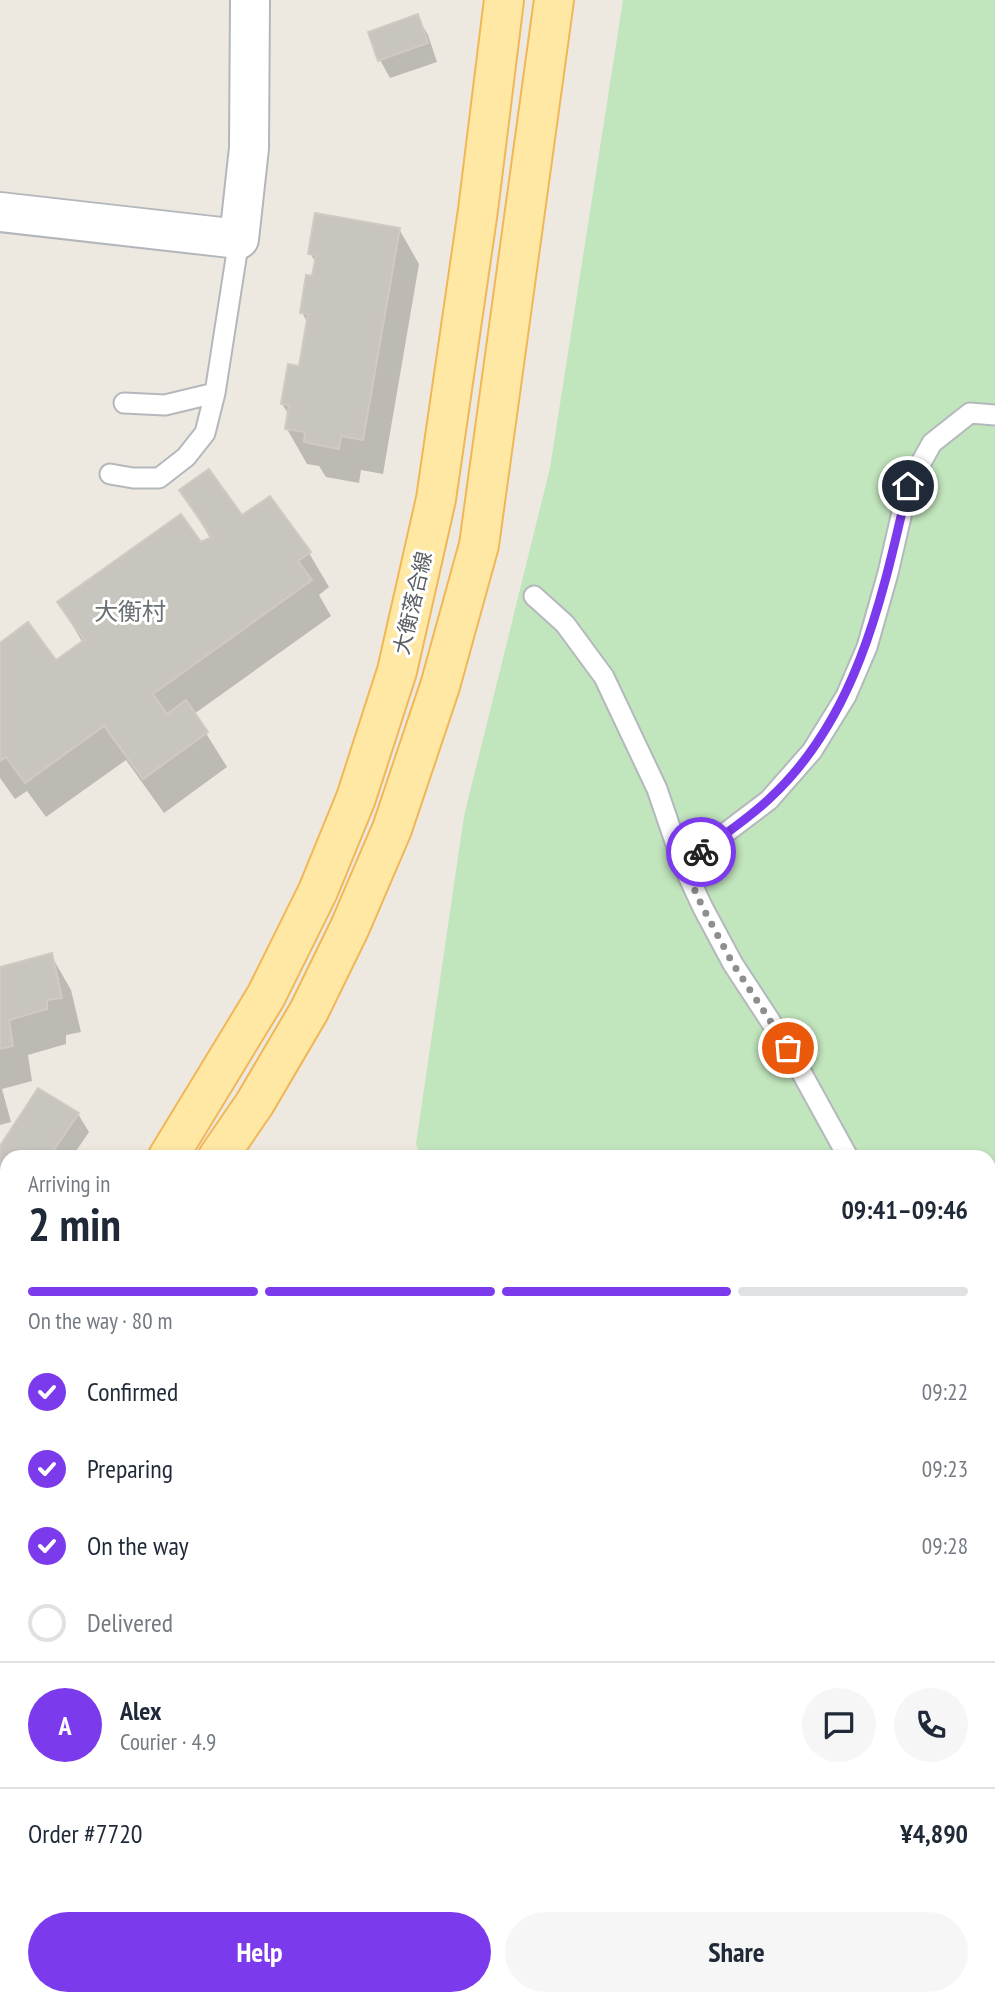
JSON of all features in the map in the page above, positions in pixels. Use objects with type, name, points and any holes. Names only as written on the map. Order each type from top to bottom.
[{"type":"main road","name":"大衡落合線","points":[[171,1150],[266,996],[318,891],[356,798],[397,671],[436,499],[478,211],[504,0]]},
{"type":"main road","points":[[223,1150],[255,1103],[309,1012],[349,927],[392,829],[440,686],[478,545],[554,0]]},
{"type":"street","points":[[0,212],[239,239],[249,148],[250,0]]},
{"type":"lane","points":[[110,474],[133,478],[159,478],[186,457],[205,433],[215,393],[239,239]]},
{"type":"lane","points":[[124,403],[165,405],[215,393]]},
{"type":"lane","points":[[683,865],[769,800],[812,751],[845,696],[867,647],[908,486],[932,443],[970,413],[995,415]]},
{"type":"lane","points":[[534,596],[565,624],[604,677],[657,789],[683,865],[703,908],[733,964],[788,1048],[845,1150]]},
{"type":"green space","points":[[623,0],[995,0],[995,1150],[418,1150],[416,1144],[464,816],[550,468]]},
{"type":"building","points":[[418,14],[428,43],[378,61],[368,32]]},
{"type":"building","points":[[315,213],[400,228],[363,440],[341,436],[339,449],[304,442],[305,432],[285,429],[289,405],[281,404],[288,364],[299,366],[308,314],[300,313],[306,275],[312,276],[316,255],[308,254]]},
{"type":"building","points":[[209,469],[242,515],[270,496],[311,552],[298,561],[312,580],[153,694],[167,714],[186,700],[208,732],[143,779],[104,726],[25,783],[6,757],[0,761],[0,643],[28,622],[56,660],[84,640],[57,602],[181,514],[201,542],[212,537],[179,490]]},
{"type":"building","points":[[52,953],[62,998],[47,1000],[47,1009],[9,1020],[13,1046],[0,1049],[0,967]]},
{"type":"building","points":[[38,1088],[79,1113],[54,1150],[0,1150]]},
{"type":"way so far","points":[[701,852],[683,865],[733,964],[788,1048]]},
{"type":"district","name":"大衡村","points":[[130,612]]},
{"type":"route","points":[[701,852],[769,800],[812,751],[845,696],[867,647],[908,486]]}]
